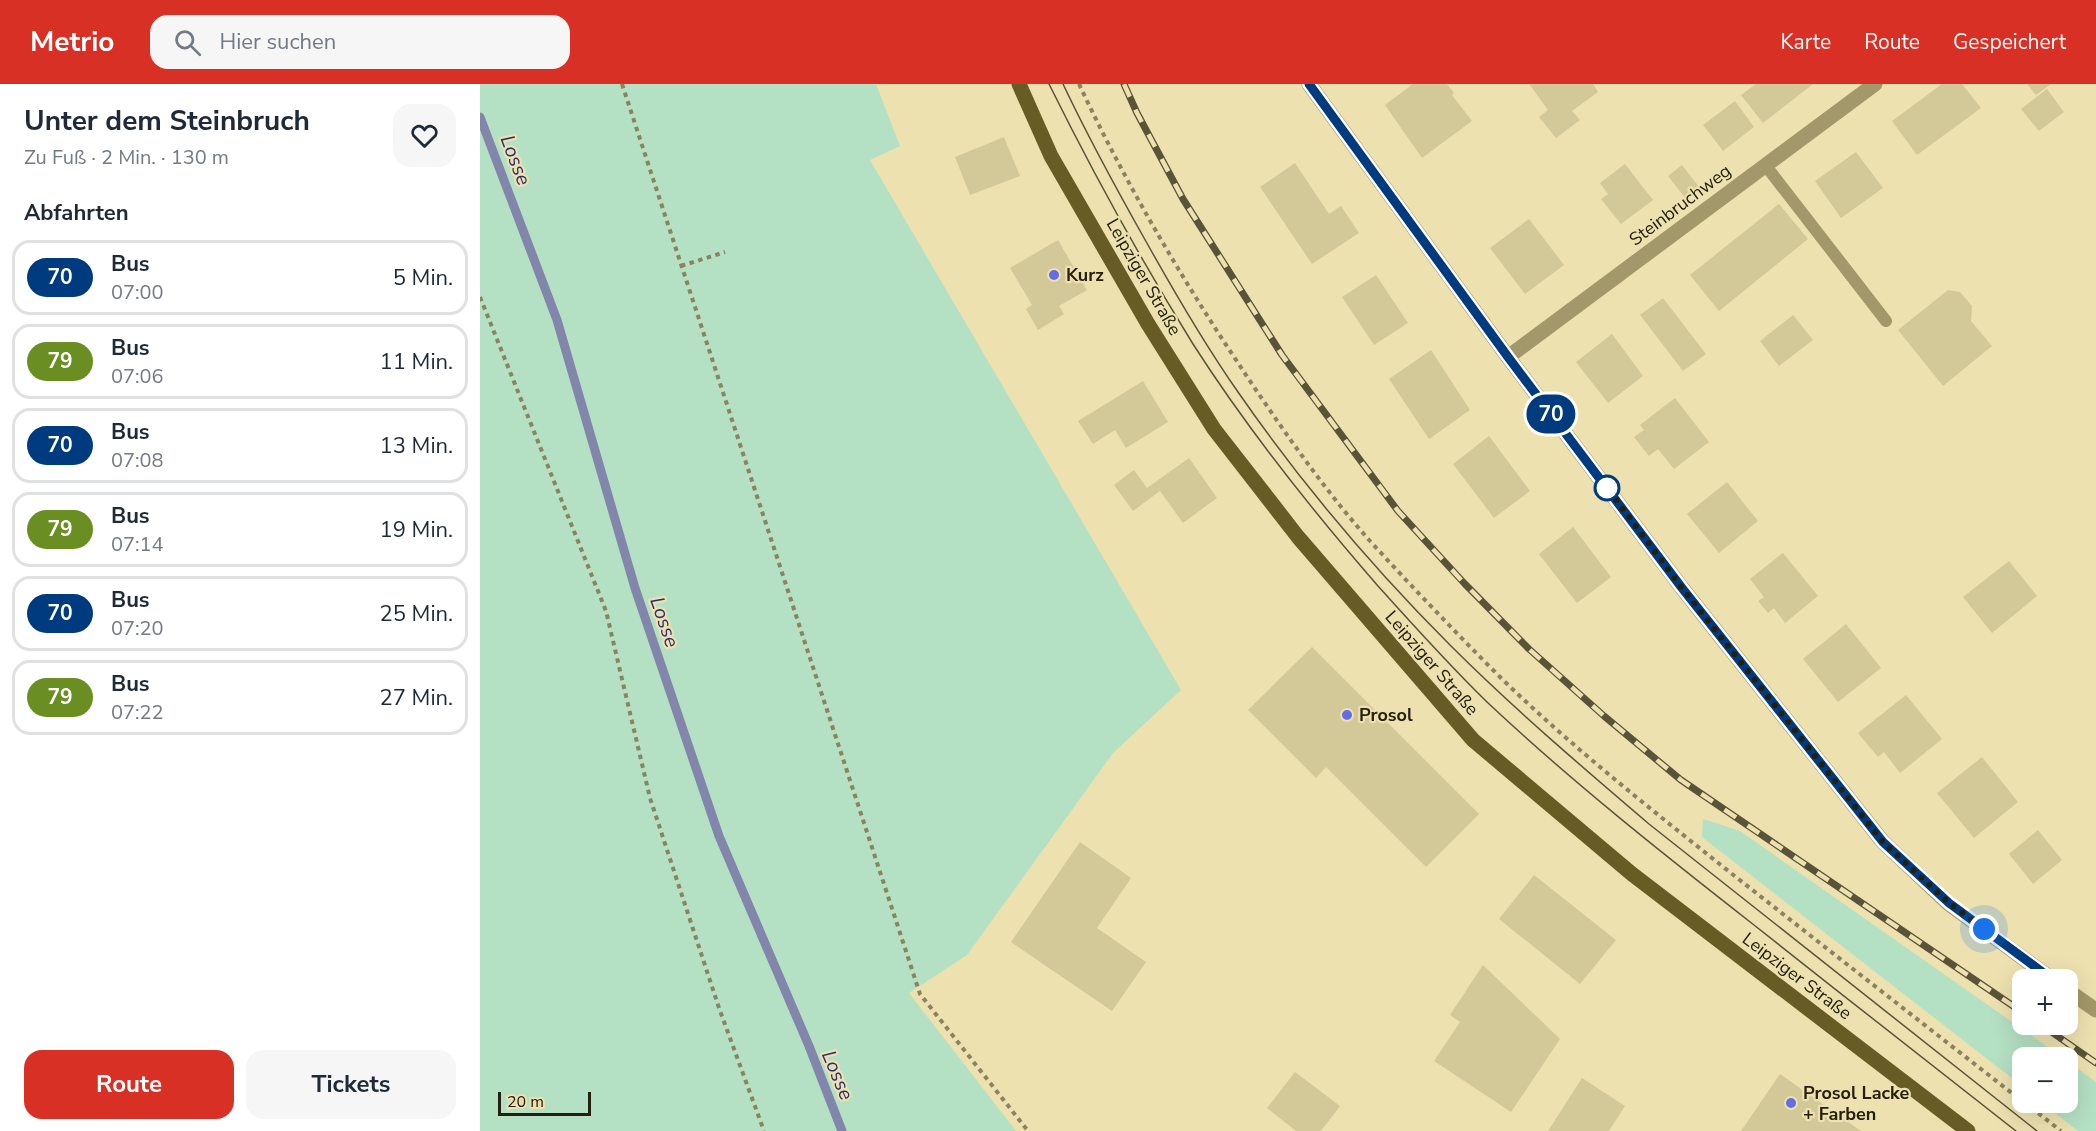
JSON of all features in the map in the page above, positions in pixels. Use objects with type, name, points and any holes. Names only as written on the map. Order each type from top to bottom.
[{"type":"main road","name":"Leipziger Straße","points":[[1019,84],[1051,156],[1148,324],[1214,429],[1298,537],[1473,740],[1632,874],[1968,1131]]},
{"type":"street","points":[[1309,84],[1508,357],[1682,588],[1883,842],[1949,903],[2038,969]]},
{"type":"street","name":"Steinbruchweg","points":[[1508,357],[1875,84]]},
{"type":"street","points":[[2078,996],[2094,1004]]},
{"type":"lane","points":[[1766,166],[1886,321]]},
{"type":"path","points":[[622,84],[920,994],[1028,1131]]},
{"type":"path","points":[[1079,84],[1102,133],[1150,221],[1205,314],[1264,403],[1313,471],[1368,538],[1434,610],[1504,681],[1656,813],[2012,1093]]},
{"type":"path","points":[[681,266],[725,252]]},
{"type":"path","points":[[480,297],[606,611],[650,798],[719,1008],[764,1131]]},
{"type":"path","points":[[2037,1113],[2061,1131]]},
{"type":"green space","points":[[480,84],[876,84],[900,146],[870,160],[1181,690],[1113,753],[967,955],[909,993],[1016,1131],[480,1131]]},
{"type":"green space","points":[[1703,819],[1740,831],[2012,1022],[2012,1035],[2031,1035],[2048,1047],[2012,1047],[2012,1078],[1702,837]]},
{"type":"green space","points":[[2078,1069],[2096,1082],[2096,1131],[2078,1131],[2055,1113],[2078,1113]]},
{"type":"building","points":[[1413,84],[1447,84],[1454,93],[1452,95],[1472,121],[1422,158],[1385,105]]},
{"type":"building","points":[[1529,84],[1593,84],[1598,92],[1572,111],[1580,120],[1556,138],[1539,117],[1548,110]]},
{"type":"building","points":[[1756,84],[1813,84],[1763,123],[1741,95]]},
{"type":"building","points":[[1942,84],[1962,84],[1981,108],[1917,155],[1892,121]]},
{"type":"building","points":[[2027,84],[2051,84],[2036,95]]},
{"type":"building","points":[[2047,89],[2064,112],[2039,131],[2021,109]]},
{"type":"building","points":[[1735,101],[1754,127],[1723,151],[1703,125]]},
{"type":"building","points":[[1004,137],[1020,176],[970,195],[955,157]]},
{"type":"building","points":[[1856,152],[1883,188],[1841,218],[1815,181]]},
{"type":"building","points":[[1295,163],[1329,214],[1341,206],[1359,233],[1312,264],[1260,187]]},
{"type":"building","points":[[1625,164],[1653,200],[1621,224],[1601,199],[1608,194],[1600,183]]},
{"type":"building","points":[[1682,165],[1700,188],[1686,199],[1668,176]]},
{"type":"building","points":[[1779,204],[1808,239],[1719,311],[1690,275]]},
{"type":"building","points":[[1529,219],[1564,265],[1525,294],[1490,248]]},
{"type":"building","points":[[1058,240],[1087,290],[1059,306],[1064,314],[1038,330],[1026,309],[1032,305],[1010,268]]},
{"type":"building","points":[[1376,275],[1408,323],[1374,345],[1342,297]]},
{"type":"building","points":[[1948,290],[1960,292],[1972,306],[1971,321],[1992,346],[1943,386],[1898,330]]},
{"type":"building","points":[[1663,298],[1706,354],[1683,371],[1640,315]]},
{"type":"building","points":[[1793,315],[1813,340],[1779,366],[1760,341]]},
{"type":"building","points":[[1612,334],[1643,376],[1608,403],[1576,362]]},
{"type":"building","points":[[1431,350],[1470,410],[1429,439],[1389,379]]},
{"type":"building","points":[[1143,381],[1168,422],[1126,448],[1115,430],[1093,444],[1078,421]]},
{"type":"building","points":[[1675,398],[1709,442],[1674,469],[1658,449],[1649,456],[1634,437],[1644,430],[1640,425]]},
{"type":"building","points":[[1489,436],[1530,491],[1494,518],[1453,464]]},
{"type":"building","points":[[1189,458],[1217,498],[1183,523],[1160,491],[1133,511],[1114,485],[1134,470],[1147,488]]},
{"type":"building","points":[[1727,482],[1758,521],[1719,553],[1687,514]]},
{"type":"building","points":[[1573,527],[1611,577],[1577,603],[1539,554]]},
{"type":"building","points":[[1783,553],[1818,596],[1785,623],[1774,608],[1768,613],[1758,601],[1764,597],[1750,579]]},
{"type":"building","points":[[2009,561],[2037,596],[1992,633],[1963,597]]},
{"type":"building","points":[[1846,624],[1881,668],[1838,702],[1803,659]]},
{"type":"building","points":[[1312,647],[1479,814],[1426,867],[1326,767],[1316,778],[1248,710]]},
{"type":"building","points":[[1906,695],[1942,739],[1900,773],[1884,752],[1878,757],[1858,733]]},
{"type":"building","points":[[1982,757],[2018,802],[1974,838],[1937,793]]},
{"type":"building","points":[[2038,830],[2062,860],[2033,884],[2009,854]]},
{"type":"building","points":[[1080,842],[1131,878],[1097,928],[1146,962],[1112,1011],[1011,942]]},
{"type":"building","points":[[1534,875],[1616,940],[1580,984],[1499,919]]},
{"type":"building","points":[[1483,965],[1560,1039],[1511,1112],[1434,1061],[1460,1022],[1450,1015]]},
{"type":"building","points":[[1295,1072],[1340,1106],[1321,1131],[1296,1131],[1267,1108]]},
{"type":"building","name":"Prosol Lacke + Farben","points":[[1780,1074],[1861,1131],[1741,1131]]},
{"type":"building","points":[[1582,1078],[1625,1106],[1609,1131],[1548,1131]]},
{"type":"waterway","name":"Losse","points":[[480,117],[557,320],[635,588],[719,836],[809,1046],[842,1131]]},
{"type":"tram line","points":[[1049,84],[1136,248],[1214,376],[1258,438],[1329,528],[1431,645],[1487,702],[1618,816],[2016,1131]]},
{"type":"tram line","points":[[1063,84],[1093,145],[1169,282],[1226,374],[1286,458],[1393,586],[1498,691],[1649,824],[2037,1131]]},
{"type":"railway","points":[[1124,84],[1183,199],[1282,355],[1398,511],[1464,583],[1529,649],[1681,780],[2012,1005]]},
{"type":"railway","points":[[2056,1035],[2096,1063]]},
{"type":"bus line","name":"70","points":[[1309,84],[1508,357],[1682,588],[1883,842],[1949,903],[2038,969]]},
{"type":"place","name":"Kurz","points":[[1054,275]]},
{"type":"place","name":"Prosol","points":[[1347,715]]},
{"type":"place","name":"Prosol Lacke + Farben","points":[[1791,1103]]},
{"type":"route","points":[[1607,488],[1602,481],[1682,588],[1883,842],[1949,903],[1984,929]]}]
